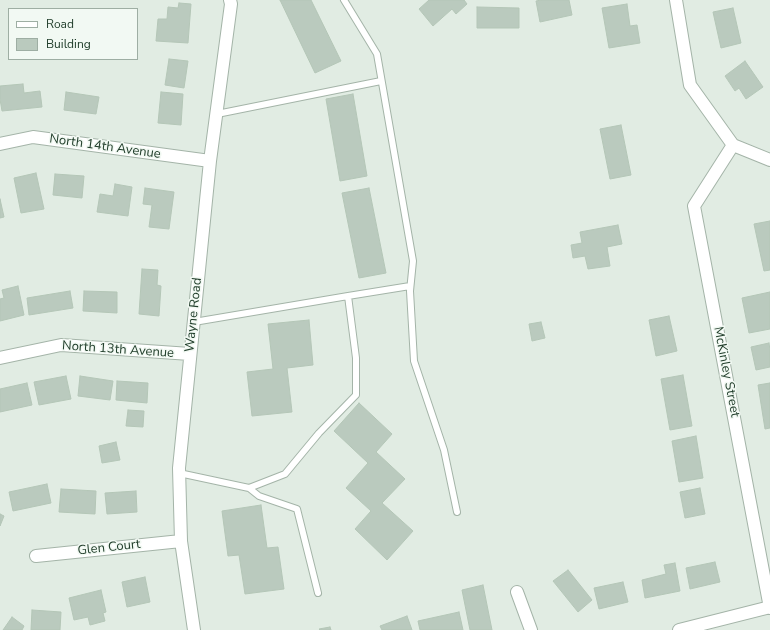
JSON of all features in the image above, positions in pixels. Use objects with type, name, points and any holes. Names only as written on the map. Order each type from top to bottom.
[{"type":"street","name":"Wayne Road","points":[[194,630],[181,541],[179,473],[210,161],[231,4],[230,0]]},
{"type":"street","points":[[676,0],[690,85],[733,145],[770,160]]},
{"type":"street","name":"North 14th Avenue","points":[[0,144],[33,137],[210,161]]},
{"type":"street","name":"McKinley Street","points":[[733,145],[694,206],[770,608]]},
{"type":"street","name":"North 13th Avenue","points":[[0,358],[60,344],[190,354]]},
{"type":"street","name":"Glen Court","points":[[36,556],[181,541]]},
{"type":"street","points":[[516,592],[531,630]]},
{"type":"street","points":[[679,630],[770,608]]},
{"type":"lane","points":[[344,0],[377,54],[413,261],[410,291],[414,360],[444,450],[457,512]]},
{"type":"lane","points":[[217,114],[382,81]]},
{"type":"lane","points":[[194,322],[410,286]]},
{"type":"lane","points":[[249,488],[285,474],[319,433],[356,395],[356,358],[348,296]]},
{"type":"lane","points":[[179,473],[249,488],[259,496],[297,509],[318,593]]},
{"type":"building","points":[[280,0],[311,0],[341,61],[315,73]]},
{"type":"building","points":[[429,0],[464,0],[467,4],[456,14],[452,9],[433,26],[419,9]]},
{"type":"building","points":[[569,0],[572,15],[540,22],[536,1]]},
{"type":"building","points":[[179,3],[191,4],[188,43],[156,41],[158,19],[167,19],[168,7],[178,8]]},
{"type":"building","points":[[627,4],[630,26],[637,25],[640,43],[609,48],[602,8]]},
{"type":"building","points":[[477,7],[519,8],[519,28],[477,28]]},
{"type":"building","points":[[733,8],[741,43],[721,48],[713,12]]},
{"type":"building","points":[[169,59],[188,61],[184,88],[165,85]]},
{"type":"building","points":[[745,61],[763,87],[746,99],[739,88],[735,91],[725,76]]},
{"type":"building","points":[[23,84],[24,93],[40,91],[42,107],[2,111],[0,86]]},
{"type":"building","points":[[66,92],[99,97],[96,114],[64,110]]},
{"type":"building","points":[[161,92],[183,94],[181,125],[158,123]]},
{"type":"building","points":[[353,94],[367,176],[340,181],[326,99]]},
{"type":"building","points":[[621,125],[631,175],[610,179],[600,129]]},
{"type":"building","points":[[36,173],[44,209],[21,213],[14,178]]},
{"type":"building","points":[[55,174],[84,176],[82,198],[53,195]]},
{"type":"building","points":[[115,184],[132,187],[128,216],[97,212],[100,194],[113,196]]},
{"type":"building","points":[[145,188],[174,192],[169,229],[149,227],[152,205],[143,204]]},
{"type":"building","points":[[369,188],[386,273],[359,278],[342,193]]},
{"type":"building","points":[[0,199],[4,217],[0,218]]},
{"type":"building","points":[[770,221],[770,270],[764,271],[754,224]]},
{"type":"building","points":[[618,225],[622,244],[607,247],[610,266],[588,269],[585,256],[573,258],[571,245],[582,243],[580,232]]},
{"type":"building","points":[[142,269],[158,270],[157,285],[161,286],[159,316],[139,314]]},
{"type":"building","points":[[18,286],[24,315],[0,321],[0,299],[4,298],[2,290]]},
{"type":"building","points":[[70,291],[73,308],[29,315],[27,298]]},
{"type":"building","points":[[84,291],[117,292],[117,313],[83,311]]},
{"type":"building","points":[[770,292],[770,329],[749,333],[742,298]]},
{"type":"building","points":[[669,316],[677,351],[656,356],[649,320]]},
{"type":"building","points":[[309,320],[313,365],[287,368],[292,412],[252,416],[247,372],[273,369],[268,324]]},
{"type":"building","points":[[541,322],[545,338],[532,341],[529,324]]},
{"type":"building","points":[[769,343],[770,367],[756,370],[751,347]]},
{"type":"building","points":[[683,375],[692,426],[670,430],[661,379]]},
{"type":"building","points":[[66,376],[71,399],[39,405],[34,382]]},
{"type":"building","points":[[80,376],[113,381],[110,400],[78,396]]},
{"type":"building","points":[[117,381],[148,383],[147,403],[116,400]]},
{"type":"building","points":[[27,383],[32,405],[0,412],[0,389]]},
{"type":"building","points":[[770,383],[770,428],[765,429],[758,385]]},
{"type":"building","points":[[359,403],[392,434],[376,452],[405,479],[382,503],[413,531],[387,560],[355,529],[371,511],[346,488],[368,463],[334,431]]},
{"type":"building","points":[[128,410],[144,411],[143,427],[126,426]]},
{"type":"building","points":[[696,436],[703,478],[679,482],[672,441]]},
{"type":"building","points":[[116,442],[120,460],[102,463],[99,446]]},
{"type":"building","points":[[47,484],[51,503],[13,511],[9,492]]},
{"type":"building","points":[[700,488],[705,514],[685,518],[680,492]]},
{"type":"building","points":[[61,489],[96,491],[95,514],[59,512]]},
{"type":"building","points":[[136,491],[137,512],[107,514],[105,493]]},
{"type":"building","points":[[261,505],[267,548],[278,547],[284,589],[245,594],[239,555],[228,556],[222,511]]},
{"type":"building","points":[[0,514],[4,516],[0,526]]},
{"type":"building","points":[[715,562],[720,582],[690,589],[686,568]]},
{"type":"building","points":[[675,563],[680,591],[645,598],[642,580],[666,574],[664,565]]},
{"type":"building","points":[[568,570],[592,600],[578,612],[553,581]]},
{"type":"building","points":[[145,577],[150,602],[127,607],[122,582]]},
{"type":"building","points":[[623,582],[628,602],[599,609],[594,588]]},
{"type":"building","points":[[483,585],[492,630],[470,630],[462,590]]},
{"type":"building","points":[[101,590],[106,612],[103,613],[105,621],[90,625],[88,617],[74,620],[69,598]]},
{"type":"building","points":[[32,610],[61,612],[60,630],[31,630]]},
{"type":"building","points":[[459,612],[463,630],[420,630],[418,621]]},
{"type":"building","points":[[407,616],[412,630],[382,630],[380,626]]},
{"type":"building","points":[[12,617],[24,626],[22,630],[3,630]]},
{"type":"building","points":[[330,627],[331,630],[319,629]]}]
